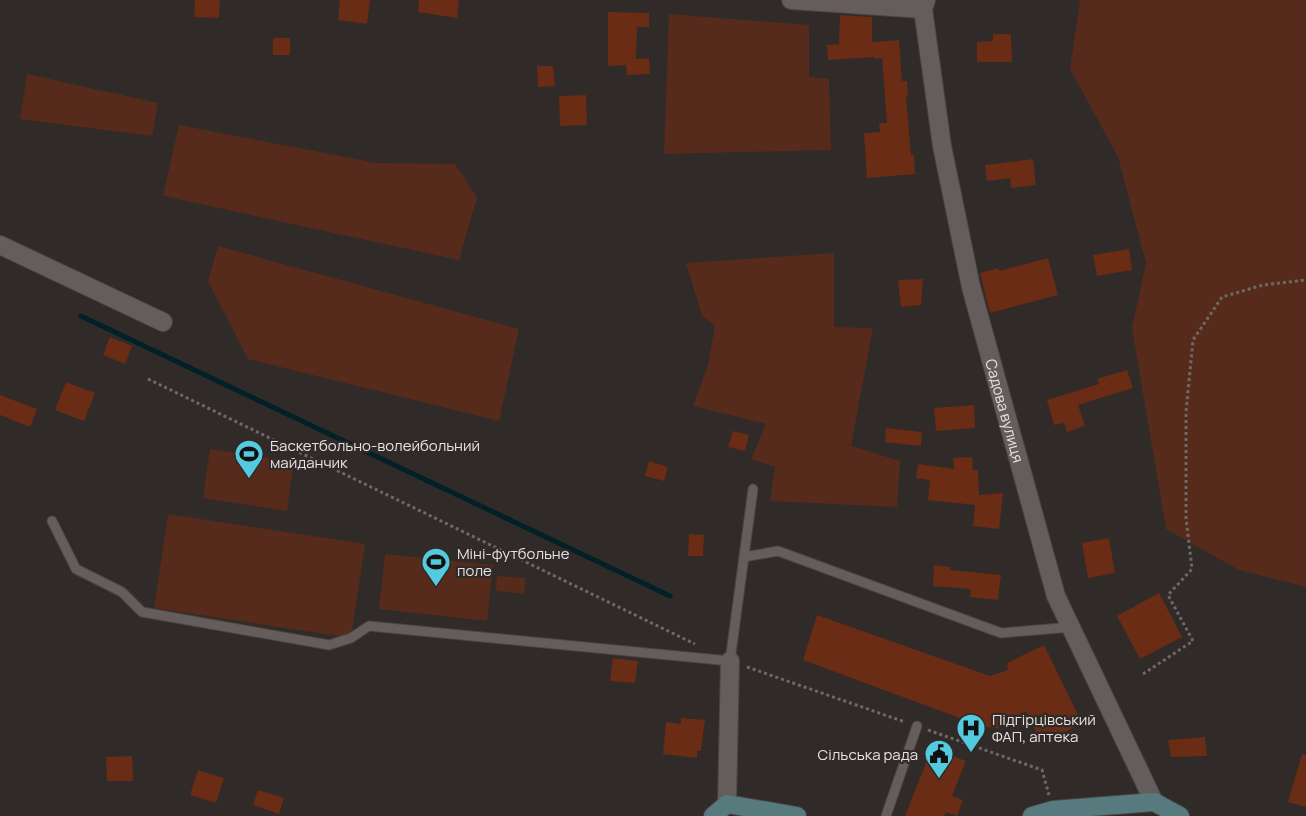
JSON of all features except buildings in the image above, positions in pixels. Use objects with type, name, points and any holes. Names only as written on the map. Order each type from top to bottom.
[{"type":"street","points":[[791,0],[925,5]]},
{"type":"street","name":"Садова вулиця","points":[[925,5],[942,146],[971,287],[1056,596],[1154,802]]},
{"type":"street","points":[[0,245],[163,322]]},
{"type":"street","points":[[713,816],[727,804],[730,661]]},
{"type":"street","points":[[1032,816],[1053,810],[1154,802],[1180,816]]},
{"type":"street","points":[[727,804],[796,816]]},
{"type":"lane","points":[[52,521],[76,569],[122,592],[142,612],[329,645],[351,638],[369,626],[730,661],[753,489]]},
{"type":"lane","points":[[744,557],[778,551],[1001,633],[1072,627]]},
{"type":"lane","points":[[885,816],[917,726]]},
{"type":"path","points":[[1143,674],[1193,641],[1168,595],[1192,569],[1186,518],[1186,412],[1193,340],[1222,297],[1263,285],[1306,280]]},
{"type":"path","points":[[148,379],[698,645]]},
{"type":"path","points":[[730,661],[1042,770],[1053,810]]},
{"type":"shaded area","points":[[1080,0],[1306,0],[1306,587],[1239,570],[1166,529],[1132,328],[1146,263],[1118,157],[1070,69]]},
{"type":"shaded area","points":[[669,14],[809,25],[809,77],[829,79],[831,150],[664,154]]},
{"type":"shaded area","points":[[27,74],[158,103],[152,136],[20,119]]},
{"type":"shaded area","points":[[179,125],[377,163],[455,164],[477,197],[459,260],[163,196]]},
{"type":"shaded area","points":[[218,246],[519,329],[499,421],[248,359],[208,281]]},
{"type":"shaded area","points":[[834,253],[834,327],[873,328],[851,446],[900,461],[897,507],[770,501],[775,467],[751,459],[766,424],[693,406],[708,365],[715,326],[702,316],[686,263]]},
{"type":"shaded area","name":"Баскетбольно-волейбольний майданчик","points":[[210,449],[294,461],[287,511],[203,498]]},
{"type":"shaded area","points":[[168,514],[365,544],[351,638],[154,608]]},
{"type":"shaded area","name":"Міні-футбольне поле","points":[[385,554],[493,565],[487,621],[379,609]]},
{"type":"shaded area","points":[[497,576],[526,578],[524,594],[496,591]]},
{"type":"waterway","points":[[81,316],[670,596]]},
{"type":"place","name":"Баскетбольно-волейбольний майданчик","points":[[249,480]]},
{"type":"place","name":"Міні-футбольне поле","points":[[436,588]]},
{"type":"place","name":"Підгірцівський ФАП, аптека","points":[[971,754]]},
{"type":"place","name":"Сільська рада","points":[[939,780]]}]
